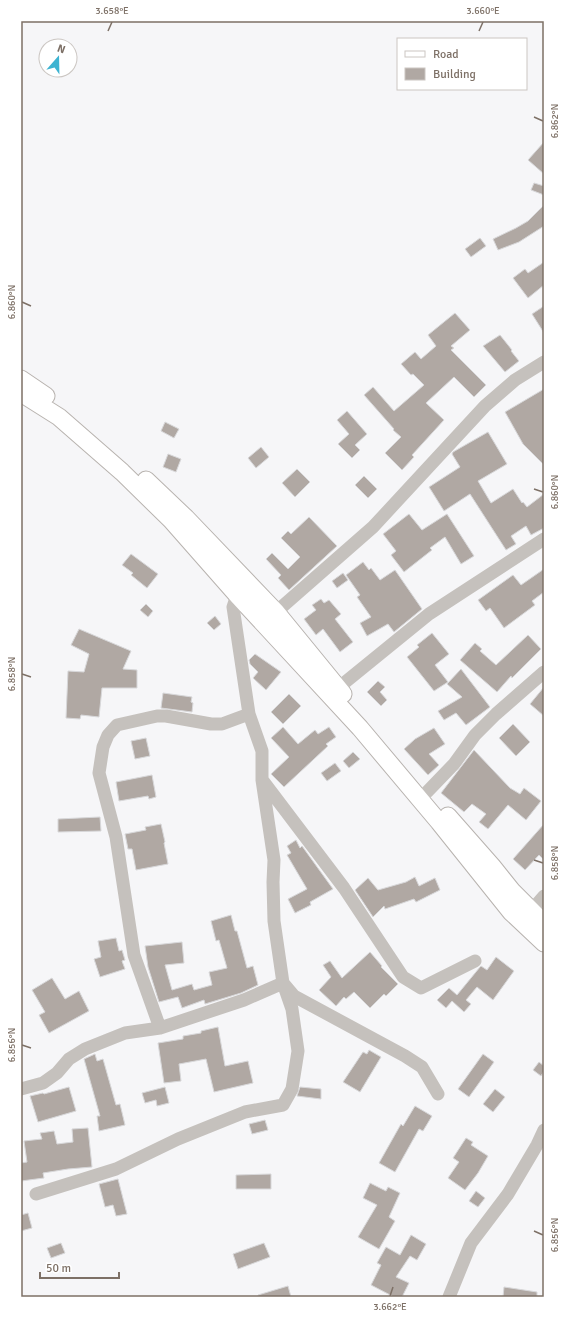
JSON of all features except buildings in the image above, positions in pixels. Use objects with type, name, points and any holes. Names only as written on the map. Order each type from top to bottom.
[{"type":"main road","points":[[21,379],[74,417],[186,518],[276,612],[338,688],[512,891],[544,922]]},
{"type":"main road","points":[[21,394],[58,416],[122,472],[171,520],[237,595],[360,728],[439,822],[511,912],[544,943]]},
{"type":"street","points":[[276,612],[373,527],[485,406],[515,380],[544,362]]},
{"type":"street","points":[[338,688],[430,614],[544,539]]},
{"type":"street","points":[[36,1194],[116,1169],[178,1139],[246,1112],[283,1105],[292,1089],[298,1051],[292,1009],[283,983],[274,921],[274,860],[262,780],[262,751],[249,714],[233,607],[237,595]]},
{"type":"street","points":[[427,792],[454,764],[475,735],[496,714],[544,672]]},
{"type":"street","points":[[160,1028],[134,954],[116,837],[99,773],[103,747],[108,735],[117,725],[157,716],[211,724],[222,724],[249,714]]},
{"type":"street","points":[[262,780],[344,888],[403,977],[421,988],[475,961]]},
{"type":"street","points":[[531,911],[544,896]]},
{"type":"street","points":[[21,1089],[43,1083],[57,1073],[69,1059],[85,1049],[125,1033],[160,1028],[244,1000],[283,983]]},
{"type":"street","points":[[283,983],[294,996],[405,1056],[422,1067],[438,1094]]},
{"type":"street","points":[[449,1297],[471,1243],[508,1194],[544,1130]]}]
